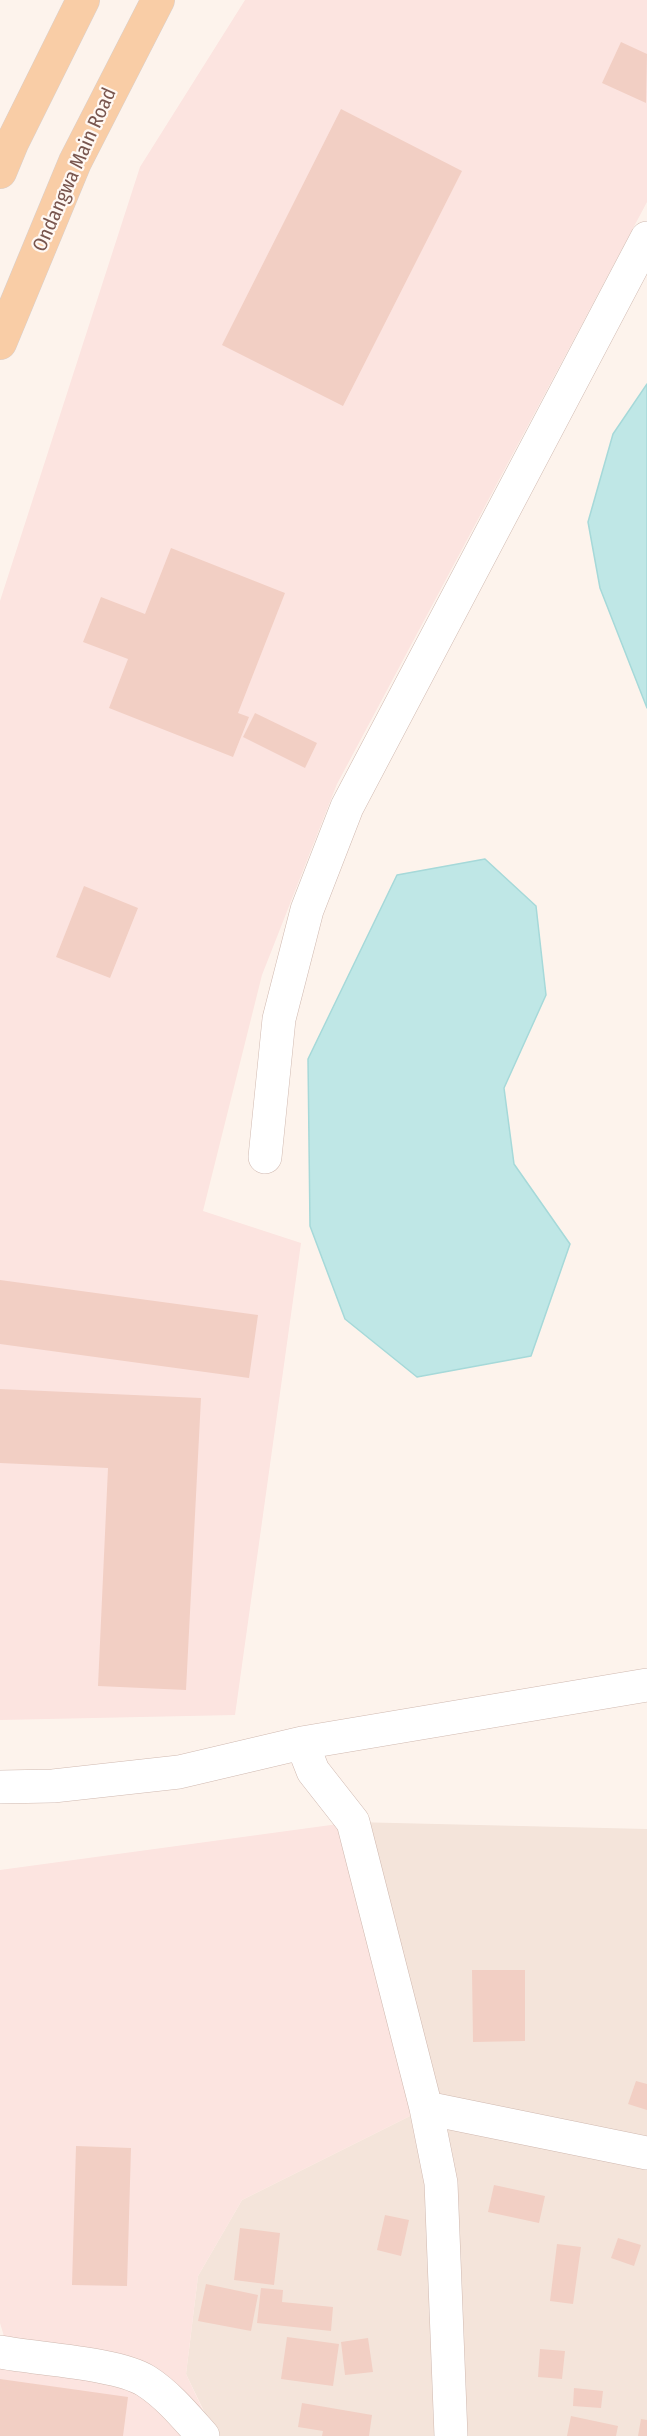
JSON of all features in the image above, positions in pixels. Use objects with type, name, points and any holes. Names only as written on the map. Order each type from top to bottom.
[{"type":"main road","points":[[0,172],[83,0]]},
{"type":"main road","name":"Ondangwa Main Road","points":[[0,343],[75,162],[158,0]]},
{"type":"street","points":[[265,1157],[279,1019],[307,910],[347,807],[647,238]]},
{"type":"street","points":[[0,1787],[53,1786],[179,1772],[302,1743],[647,1685]]},
{"type":"street","points":[[302,1743],[313,1771],[352,1822],[426,2108],[441,2183],[451,2436]]},
{"type":"street","points":[[426,2108],[647,2153]]},
{"type":"street","points":[[0,2352],[115,2370],[145,2380],[168,2399],[203,2436]]},
{"type":"shaded area","points":[[245,0],[647,0],[647,202],[337,784],[262,975],[203,1211],[301,1243],[235,1715],[0,1720],[0,601],[140,167]]},
{"type":"shaded area","points":[[353,1822],[647,1829],[647,2436],[216,2436],[186,2374],[198,2276],[242,2200],[426,2108]]},
{"type":"shaded area","points":[[353,1822],[426,2108],[242,2200],[198,2276],[186,2374],[215,2436],[0,2436],[0,2352],[9,2353],[0,2323],[0,1870]]},
{"type":"water","points":[[647,384],[647,708],[600,588],[588,522],[613,434]]},
{"type":"water","points":[[485,859],[536,906],[546,995],[504,1088],[514,1164],[570,1244],[531,1356],[417,1377],[345,1319],[310,1226],[308,1059],[397,875]]},
{"type":"building","points":[[621,42],[647,54],[646,103],[602,83]]},
{"type":"building","points":[[341,109],[462,171],[343,406],[222,345]]},
{"type":"building","points":[[171,548],[285,593],[238,713],[249,717],[233,757],[109,708],[128,659],[83,642],[101,597],[145,614]]},
{"type":"building","points":[[255,713],[317,743],[305,768],[243,737]]},
{"type":"building","points":[[84,886],[138,908],[110,978],[56,957]]},
{"type":"building","points":[[0,1280],[258,1315],[249,1378],[0,1344]]},
{"type":"building","points":[[0,1389],[201,1398],[186,1690],[98,1686],[108,1468],[0,1463]]},
{"type":"building","points":[[472,1970],[525,1970],[525,2041],[473,2042]]},
{"type":"building","points":[[636,2081],[647,2084],[647,2110],[628,2104]]},
{"type":"building","points":[[76,2146],[131,2148],[127,2286],[72,2285]]},
{"type":"building","points":[[494,2185],[545,2196],[539,2223],[488,2212]]},
{"type":"building","points":[[385,2215],[409,2220],[401,2256],[377,2250]]},
{"type":"building","points":[[240,2228],[280,2233],[274,2285],[234,2280]]},
{"type":"building","points":[[618,2238],[641,2245],[634,2266],[611,2258]]},
{"type":"building","points":[[557,2244],[581,2247],[573,2304],[550,2301]]},
{"type":"building","points":[[206,2284],[258,2295],[251,2331],[198,2321]]},
{"type":"building","points":[[261,2288],[283,2290],[282,2302],[333,2307],[331,2331],[257,2323]]},
{"type":"building","points":[[287,2337],[339,2344],[333,2386],[281,2379]]},
{"type":"building","points":[[368,2338],[373,2372],[345,2375],[341,2342]]},
{"type":"building","points":[[540,2349],[565,2351],[562,2379],[538,2377]]},
{"type":"building","points":[[0,2379],[128,2397],[123,2436],[0,2436]]},
{"type":"building","points":[[574,2388],[603,2391],[601,2408],[573,2406]]},
{"type":"building","points":[[302,2403],[372,2415],[369,2436],[322,2436],[323,2431],[298,2427]]},
{"type":"building","points":[[571,2416],[618,2426],[616,2436],[567,2436]]},
{"type":"building","points":[[641,2419],[647,2420],[647,2436],[638,2436]]}]
